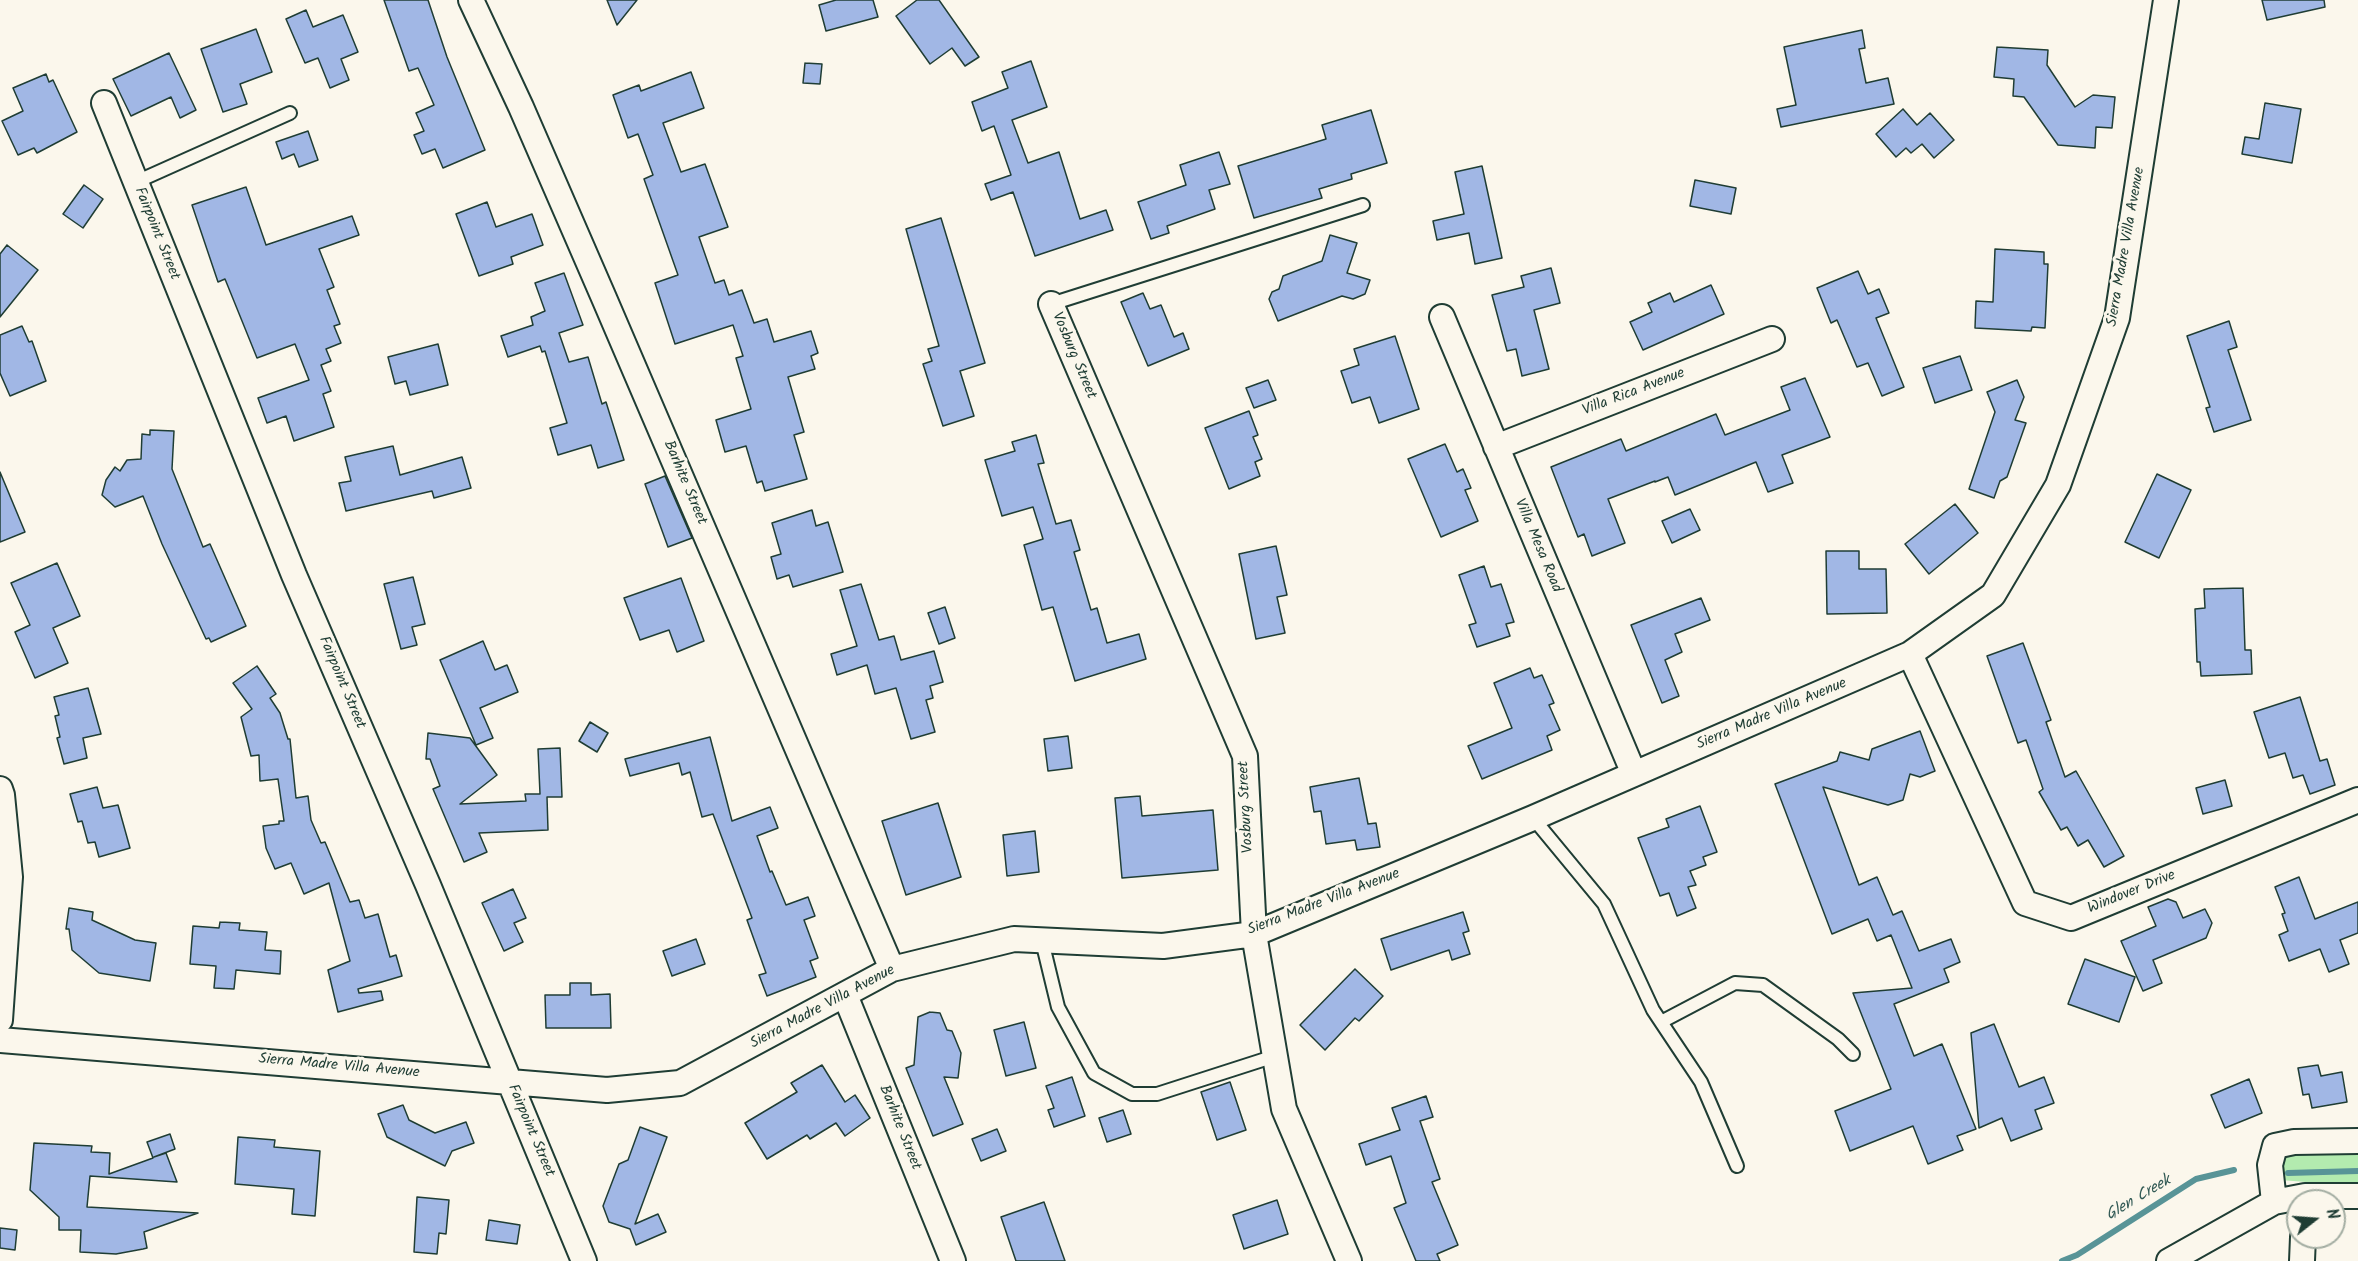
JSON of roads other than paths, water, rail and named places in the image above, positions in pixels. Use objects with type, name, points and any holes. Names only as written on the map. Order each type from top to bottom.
[{"type":"street","name":"Barhite Street","points":[[471,0],[521,107],[604,298],[892,969]]},
{"type":"street","name":"Sierra Madre Villa Avenue","points":[[0,1040],[508,1080],[607,1090],[680,1083],[892,969],[1014,939],[1162,946],[1254,934],[1533,818],[1911,654],[1993,595],[2058,485],[2117,318],[2166,0]]},
{"type":"street","name":"Fairpoint Street","points":[[104,103],[294,575],[428,885],[584,1261]]},
{"type":"street","name":"Vosburg Street","points":[[1051,304],[1245,756],[1254,934],[1284,1109],[1349,1261]]},
{"type":"street","name":"Villa Mesa Road","points":[[1442,317],[1634,774]]},
{"type":"street","name":"Villa Rica Avenue","points":[[1496,447],[1772,339]]},
{"type":"street","name":"Windover Drive","points":[[1911,654],[2025,903],[2071,918],[2358,800]]},
{"type":"street","points":[[0,789],[10,877],[0,1020]]},
{"type":"street","name":"Barhite Street","points":[[844,995],[953,1261]]},
{"type":"street","points":[[2274,1202],[2270,1165],[2275,1146],[2294,1142],[2358,1141]]},
{"type":"street","points":[[2169,1261],[2274,1202],[2286,1200]]},
{"type":"lane","points":[[136,182],[290,113]]},
{"type":"lane","points":[[1051,304],[1363,206]]},
{"type":"lane","points":[[1533,818],[1604,904],[1653,1010],[1701,1083],[1737,1167]]},
{"type":"lane","points":[[1042,941],[1059,1007],[1094,1073],[1132,1094],[1157,1094],[1275,1056]]},
{"type":"lane","points":[[1661,1022],[1735,983],[1763,985],[1838,1039],[1853,1054]]},
{"type":"waterway","name":"Glen Creek","points":[[2062,1261],[2077,1255],[2196,1179],[2234,1170]]},
{"type":"waterway","name":"Glen Creek","points":[[2288,1173],[2358,1171]]}]
